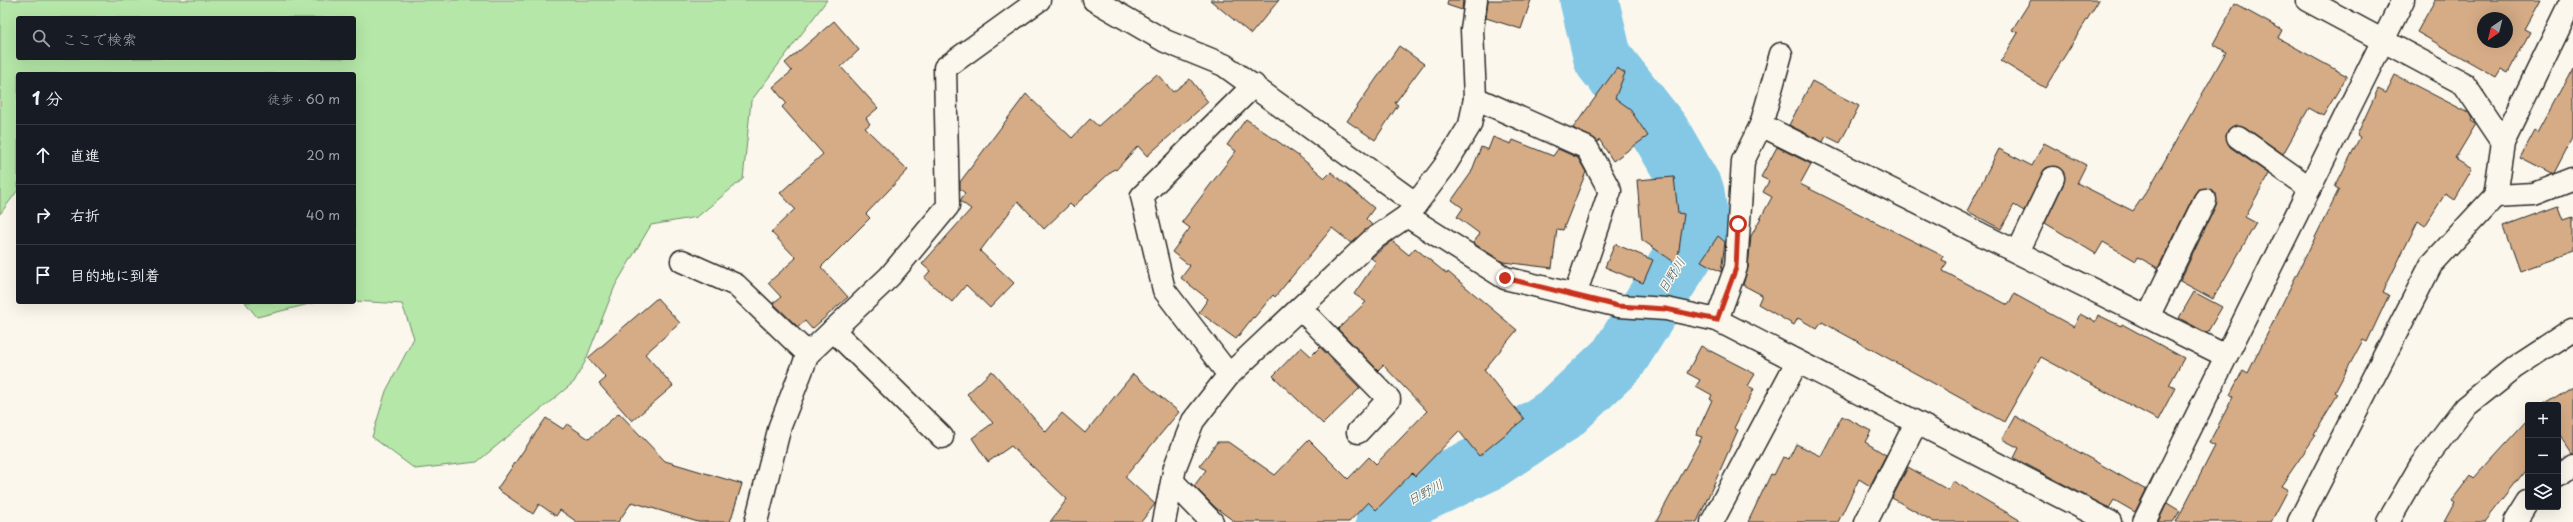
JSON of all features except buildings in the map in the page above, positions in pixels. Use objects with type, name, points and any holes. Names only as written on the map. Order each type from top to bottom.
[{"type":"street","points":[[756,522],[780,426],[808,354],[890,276],[948,206],[945,68],[1039,0]]},
{"type":"street","points":[[1094,0],[1165,41],[1224,65],[1254,85],[1411,210],[1505,278],[1618,306],[1666,309],[1717,320],[1796,362],[2110,522]]},
{"type":"street","points":[[1164,522],[1174,482],[1175,467],[1193,422],[1229,375],[1372,240],[1411,210],[1444,167],[1470,125],[1475,98],[1472,30],[1476,0]]},
{"type":"street","points":[[2307,0],[2464,84],[2503,142]]},
{"type":"street","points":[[2144,522],[2403,0]]},
{"type":"street","points":[[2299,522],[2431,265],[2495,196],[2503,142],[2571,9]]},
{"type":"street","points":[[1717,320],[1736,268],[1742,161],[1761,125],[1781,54]]},
{"type":"street","points":[[1229,375],[1164,290],[1142,196],[1254,85]]},
{"type":"street","points":[[1475,98],[1586,148],[1610,191],[1575,295]]},
{"type":"street","points":[[1761,125],[2226,356]]},
{"type":"street","points":[[2238,137],[2310,188]]},
{"type":"street","points":[[2018,252],[2053,178]]},
{"type":"street","points":[[2495,196],[2534,194],[2573,179]]},
{"type":"street","points":[[2148,317],[2205,200]]},
{"type":"street","points":[[682,262],[736,285],[808,354]]},
{"type":"street","points":[[1300,308],[1389,399],[1358,432]]},
{"type":"street","points":[[2388,522],[2421,465],[2465,407],[2515,367],[2573,329]]},
{"type":"street","points":[[833,330],[942,437]]},
{"type":"street","points":[[1712,522],[1796,362]]},
{"type":"street","points":[[1866,522],[1916,423]]},
{"type":"street","points":[[2560,474],[2573,464]]},
{"type":"street","points":[[1174,482],[1212,522]]},
{"type":"street","points":[[2515,522],[2525,506]]},
{"type":"green space","points":[[0,0],[827,0],[751,101],[743,179],[697,217],[651,225],[615,286],[585,362],[574,382],[477,462],[415,469],[372,437],[386,391],[414,338],[402,304],[356,301],[356,72],[16,72],[16,193],[0,214]]},
{"type":"green space","points":[[247,304],[309,304],[257,317]]},
{"type":"waterway","name":"日野川","points":[[1385,522],[1408,499],[1487,462],[1560,414],[1618,359],[1700,229],[1695,192],[1661,133],[1603,59],[1589,0]]},
{"type":"route","points":[[1505,278],[1618,306],[1666,309],[1717,320],[1736,268],[1738,224]]}]
